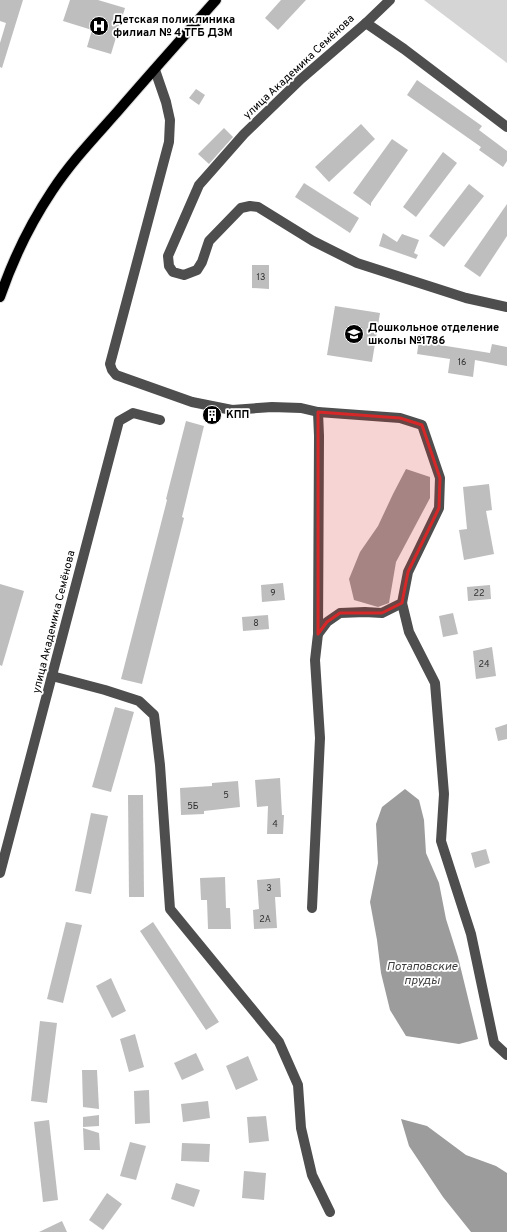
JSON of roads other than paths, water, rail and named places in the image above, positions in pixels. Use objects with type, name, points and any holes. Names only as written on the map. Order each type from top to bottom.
[{"type":"main road","points":[[0,296],[7,276],[26,236],[53,190],[77,157],[216,0]]},
{"type":"street","name":"улица Академика Семёнова","points":[[390,0],[301,79],[244,134],[199,185],[168,256],[169,266],[173,272],[184,275],[197,270],[202,262],[209,241],[241,208],[250,206],[258,207],[313,241],[357,263],[466,298],[507,307]]},
{"type":"street","points":[[366,22],[507,126]]},
{"type":"street","points":[[155,70],[166,102],[170,120],[169,142],[110,364],[112,370],[116,375],[192,402],[232,410],[272,407],[301,408],[318,412],[400,418],[422,426],[440,478],[439,508],[408,572],[402,603],[409,632],[435,683],[444,794],[441,841],[471,934],[494,1043],[507,1056]]},
{"type":"street","points":[[312,908],[320,738],[315,660],[318,634],[318,412]]},
{"type":"street","name":"улица Академика Семёнова","points":[[0,873],[118,420],[133,413],[160,420]]},
{"type":"street","points":[[318,634],[327,622],[340,613],[382,613],[402,603]]},
{"type":"street","points":[[52,676],[139,701],[154,715],[160,765],[170,909],[279,1042],[298,1085],[301,1128],[312,1175],[330,1212]]},
{"type":"water","points":[[406,469],[430,477],[430,498],[396,562],[389,603],[378,607],[354,600],[349,579],[360,552],[378,526]]},
{"type":"water","name":"Потаповские пруды","points":[[405,789],[419,800],[424,820],[426,853],[439,883],[446,919],[458,957],[478,1039],[459,1044],[406,1036],[390,1010],[381,973],[370,902],[378,863],[376,824],[382,807]]},
{"type":"water","points":[[401,1119],[427,1126],[466,1155],[496,1166],[507,1173],[507,1232],[471,1232],[443,1197],[409,1146]]},
{"type":"place","name":"Детская поликлиника филиал № 4 ТГБ ДЗМ","points":[[99,26]]},
{"type":"place","name":"Дошкольное отделение школы №1786","points":[[354,334]]},
{"type":"place","name":"КПП","points":[[212,415]]}]
